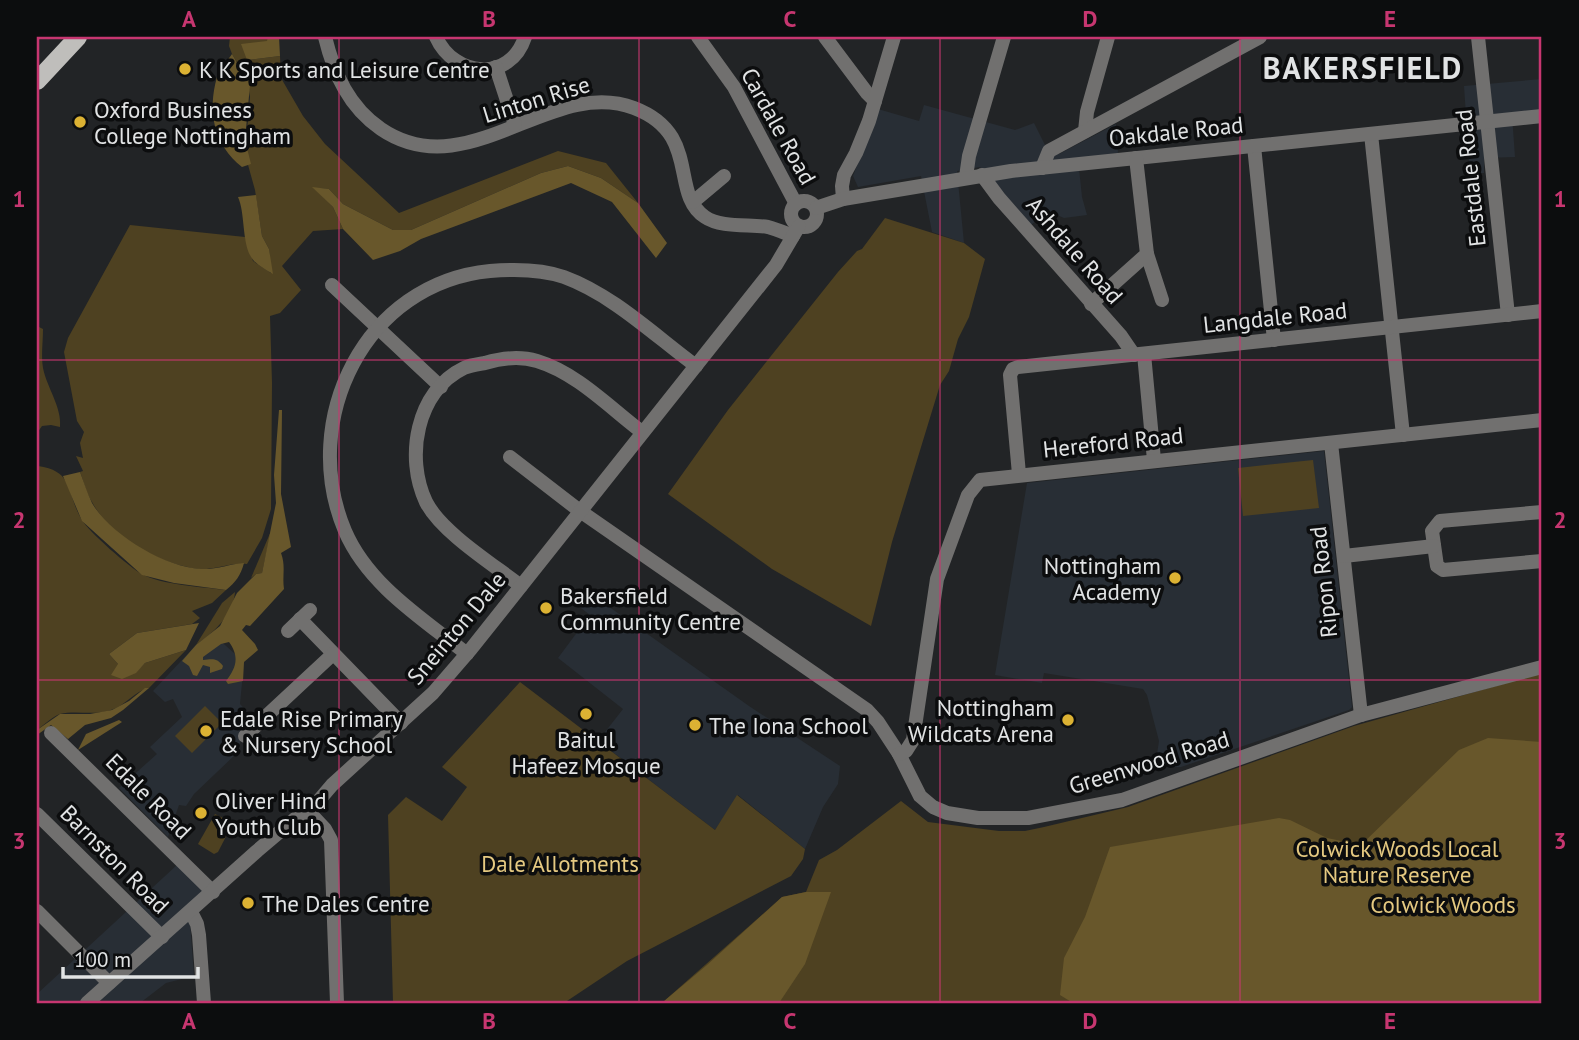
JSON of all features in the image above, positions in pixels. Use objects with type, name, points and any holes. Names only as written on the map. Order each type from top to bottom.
[{"type":"main road","points":[[37,81],[78,37]]},
{"type":"street","name":"Linton Rise","points":[[325,37],[331,64],[346,94],[366,119],[396,140],[431,148],[472,142],[515,125],[593,102],[616,101],[657,118],[679,147],[688,191],[693,202]]},
{"type":"street","points":[[436,37],[441,48],[460,65],[472,69],[496,67],[516,53],[525,37]]},
{"type":"street","name":"Cardale Road","points":[[698,37],[734,87],[796,204]]},
{"type":"street","points":[[825,37],[875,101]]},
{"type":"street","points":[[843,199],[844,175],[859,147],[894,37]]},
{"type":"street","points":[[966,177],[969,156],[1004,37]]},
{"type":"street","points":[[1085,131],[1087,112],[1108,37]]},
{"type":"street","points":[[1042,168],[1049,151],[1260,37]]},
{"type":"street","name":"Eastdale Road","points":[[1478,37],[1508,315]]},
{"type":"street","points":[[496,67],[515,125]]},
{"type":"street","name":"Oakdale Road","points":[[816,208],[843,199],[966,177],[1542,116]]},
{"type":"street","points":[[1371,134],[1403,435]]},
{"type":"street","points":[[1254,146],[1274,340]]},
{"type":"street","points":[[1136,158],[1147,254],[1162,300]]},
{"type":"street","name":"Ashdale Road","points":[[982,175],[1091,304],[1139,355]]},
{"type":"street","points":[[724,176],[693,202],[705,217],[716,221],[796,231],[792,218],[796,204],[809,202],[816,208]]},
{"type":"street","name":"Sneinton Dale","points":[[87,1003],[106,992],[162,937],[296,818],[309,812],[332,785],[433,693],[467,654],[776,265],[796,231],[814,223],[816,208]]},
{"type":"street","points":[[1091,304],[1147,254]]},
{"type":"street","points":[[467,654],[396,598],[368,567],[345,533],[331,490],[329,439],[336,400],[352,364],[377,329],[404,304],[441,284],[477,273],[511,269],[539,272],[563,277],[604,298],[696,366]]},
{"type":"street","points":[[332,285],[441,387]]},
{"type":"street","name":"Langdale Road","points":[[1019,474],[1010,375],[1013,369],[1018,367],[1542,311]]},
{"type":"street","points":[[1139,355],[1154,460]]},
{"type":"street","points":[[521,586],[450,531],[428,505],[419,483],[415,448],[418,426],[441,387],[464,368],[504,358],[536,361],[566,374],[642,432]]},
{"type":"street","name":"Hereford Road","points":[[899,754],[906,751],[914,740],[937,579],[968,495],[980,480],[1542,419]]},
{"type":"street","name":"Ripon Road","points":[[1331,443],[1361,715]]},
{"type":"street","name":"Greenwood Road","points":[[509,457],[580,511],[867,710],[899,754],[920,796],[940,811],[978,818],[1028,818],[1076,810],[1138,795],[1361,715],[1542,667]]},
{"type":"street","points":[[1542,512],[1440,522],[1432,531],[1437,566],[1443,570],[1542,561]]},
{"type":"street","points":[[1344,556],[1434,546]]},
{"type":"street","points":[[288,631],[305,614],[333,654],[401,723]]},
{"type":"street","points":[[249,728],[333,654]]},
{"type":"street","name":"Edale Road","points":[[51,733],[213,892]]},
{"type":"street","points":[[309,812],[331,840],[337,1003]]},
{"type":"street","name":"Barnston Road","points":[[37,814],[162,937]]},
{"type":"street","points":[[37,911],[106,992]]},
{"type":"street","points":[[191,912],[199,935],[204,1003]]},
{"type":"shaded area","points":[[1542,79],[1542,111],[1512,115],[1515,157],[1484,158],[1484,173],[1470,174],[1464,86]]},
{"type":"shaded area","points":[[924,105],[1015,130],[1034,123],[1046,147],[1059,154],[1116,124],[1118,153],[1078,159],[1087,215],[1064,218],[1048,211],[1031,225],[980,167],[957,171],[964,243],[932,232],[921,176],[858,187],[853,176],[878,109],[919,121]]},
{"type":"shaded area","name":"Nottingham Academy","points":[[1324,451],[1352,707],[1349,710],[1181,767],[1155,767],[1159,741],[1143,689],[1044,673],[1042,683],[995,675],[1027,483]]},
{"type":"shaded area","name":"The Iona School","points":[[591,594],[749,706],[840,766],[838,784],[823,807],[805,849],[738,795],[715,830],[598,741],[623,709],[558,658],[590,615],[581,608]]},
{"type":"shaded area","name":"Edale Rise Primary & Nursery School","points":[[207,629],[244,662],[240,704],[250,715],[242,723],[246,728],[242,733],[238,752],[194,794],[186,806],[179,805],[168,837],[119,788],[157,754],[150,747],[182,717],[173,699],[165,702],[153,691],[196,645]]},
{"type":"shaded area","points":[[177,865],[204,891],[189,909],[194,976],[166,983],[140,1003],[37,1003],[37,994]]},
{"type":"green space","points":[[230,37],[268,37],[268,41],[247,60],[280,56],[281,78],[303,116],[325,144],[399,213],[558,151],[606,163],[638,203],[601,178],[568,166],[541,173],[411,230],[393,230],[343,204],[329,189],[314,188],[333,207],[343,229],[313,231],[282,266],[301,290],[280,313],[270,316],[271,509],[262,538],[247,564],[199,569],[168,561],[138,547],[124,538],[100,515],[87,491],[80,472],[83,471],[76,456],[83,458],[80,443],[84,432],[77,421],[64,352],[68,338],[130,225],[245,237],[253,261],[271,273],[269,249],[262,236],[255,190],[245,154],[250,97],[247,79],[232,54]]},
{"type":"green space","points":[[268,37],[279,37],[280,56],[247,60],[241,44],[267,41]]},
{"type":"green space","points":[[232,54],[250,85],[245,140],[251,164],[242,167],[225,149],[215,127],[213,115],[217,77]]},
{"type":"green space","points":[[568,166],[601,178],[638,203],[667,243],[656,258],[612,202],[571,183],[421,239],[400,251],[373,260],[343,229],[333,207],[312,187],[329,189],[343,204],[393,230],[411,230],[541,173]]},
{"type":"green space","points":[[256,195],[262,236],[269,249],[273,274],[254,261],[245,239],[238,197]]},
{"type":"green space","points":[[885,218],[964,243],[985,259],[969,317],[958,339],[949,371],[940,385],[892,542],[871,626],[772,569],[668,494],[728,410],[838,272],[862,249]]},
{"type":"green space","points":[[37,326],[43,329],[43,368],[57,405],[60,427],[42,426],[37,433]]},
{"type":"green space","points":[[279,410],[282,410],[281,494],[291,547],[281,553],[284,589],[250,626],[246,625],[242,630],[258,650],[244,662],[243,681],[228,684],[226,681],[236,658],[229,642],[221,644],[203,657],[203,660],[212,659],[219,662],[223,666],[222,669],[210,673],[210,667],[203,665],[197,676],[193,675],[189,666],[182,661],[196,645],[220,626],[237,593],[256,574],[262,573],[276,503],[274,475]]},
{"type":"green space","points":[[1313,460],[1319,508],[1243,516],[1238,468]]},
{"type":"green space","points":[[37,463],[38,466],[50,469],[64,478],[82,520],[110,549],[136,570],[160,581],[226,590],[212,603],[192,611],[200,618],[192,624],[137,633],[109,654],[118,664],[135,673],[145,663],[186,650],[149,688],[111,710],[60,714],[37,730]]},
{"type":"green space","points":[[80,472],[92,503],[100,515],[139,547],[186,567],[206,569],[244,563],[237,578],[226,590],[174,583],[142,575],[82,521],[63,476]]},
{"type":"green space","points":[[271,531],[262,573],[251,578]]},
{"type":"green space","points":[[235,592],[231,608],[222,622],[196,645],[222,603]]},
{"type":"green space","points":[[199,623],[186,650],[145,663],[136,673],[122,679],[111,675],[118,664],[109,654],[137,633]]},
{"type":"green space","name":"Colwick Woods Local Nature Reserve","points":[[1542,673],[1542,1003],[654,1003],[663,1002],[782,897],[806,892],[819,860],[837,850],[901,801],[928,822],[999,831],[1025,831],[1128,807],[1354,726]]},
{"type":"green space","name":"Dale Allotments","points":[[520,682],[715,830],[737,795],[805,849],[803,859],[791,876],[627,961],[564,1003],[393,1003],[388,815],[406,797],[442,821],[467,787],[442,767]]},
{"type":"green space","points":[[149,688],[111,718],[85,725],[68,739],[51,725],[37,735],[37,730],[60,714],[90,714],[112,710]]},
{"type":"green space","points":[[205,706],[222,723],[192,753],[175,736]]},
{"type":"green space","points":[[119,720],[122,722],[78,750],[86,734]]},
{"type":"green space","name":"Colwick Woods","points":[[1488,738],[1542,742],[1542,1003],[1073,1003],[1060,995],[1064,958],[1085,917],[1110,847],[1279,818],[1290,820],[1327,838],[1361,845],[1459,750]]},
{"type":"green space","points":[[215,814],[233,823],[218,852],[214,854],[198,844]]},
{"type":"green space","points":[[806,892],[831,892],[805,964],[779,1003],[654,1003],[663,1002],[782,897]]},
{"type":"place","name":"K K Sports and Leisure Centre","points":[[185,69]]},
{"type":"place","name":"Oxford Business College Nottingham","points":[[80,122]]},
{"type":"place","name":"Nottingham Academy","points":[[1175,578]]},
{"type":"place","name":"Bakersfield Community Centre","points":[[546,608]]},
{"type":"place","name":"Baitul Hafeez Mosque","points":[[586,714]]},
{"type":"place","name":"Nottingham Wildcats Arena","points":[[1068,720]]},
{"type":"place","name":"The Iona School","points":[[695,725]]},
{"type":"place","name":"Edale Rise Primary & Nursery School","points":[[206,731]]},
{"type":"place","name":"Oliver Hind Youth Club","points":[[201,813]]},
{"type":"place","name":"The Dales Centre","points":[[248,903]]},
{"type":"district","name":"BAKERSFIELD","points":[[1363,67]]}]
